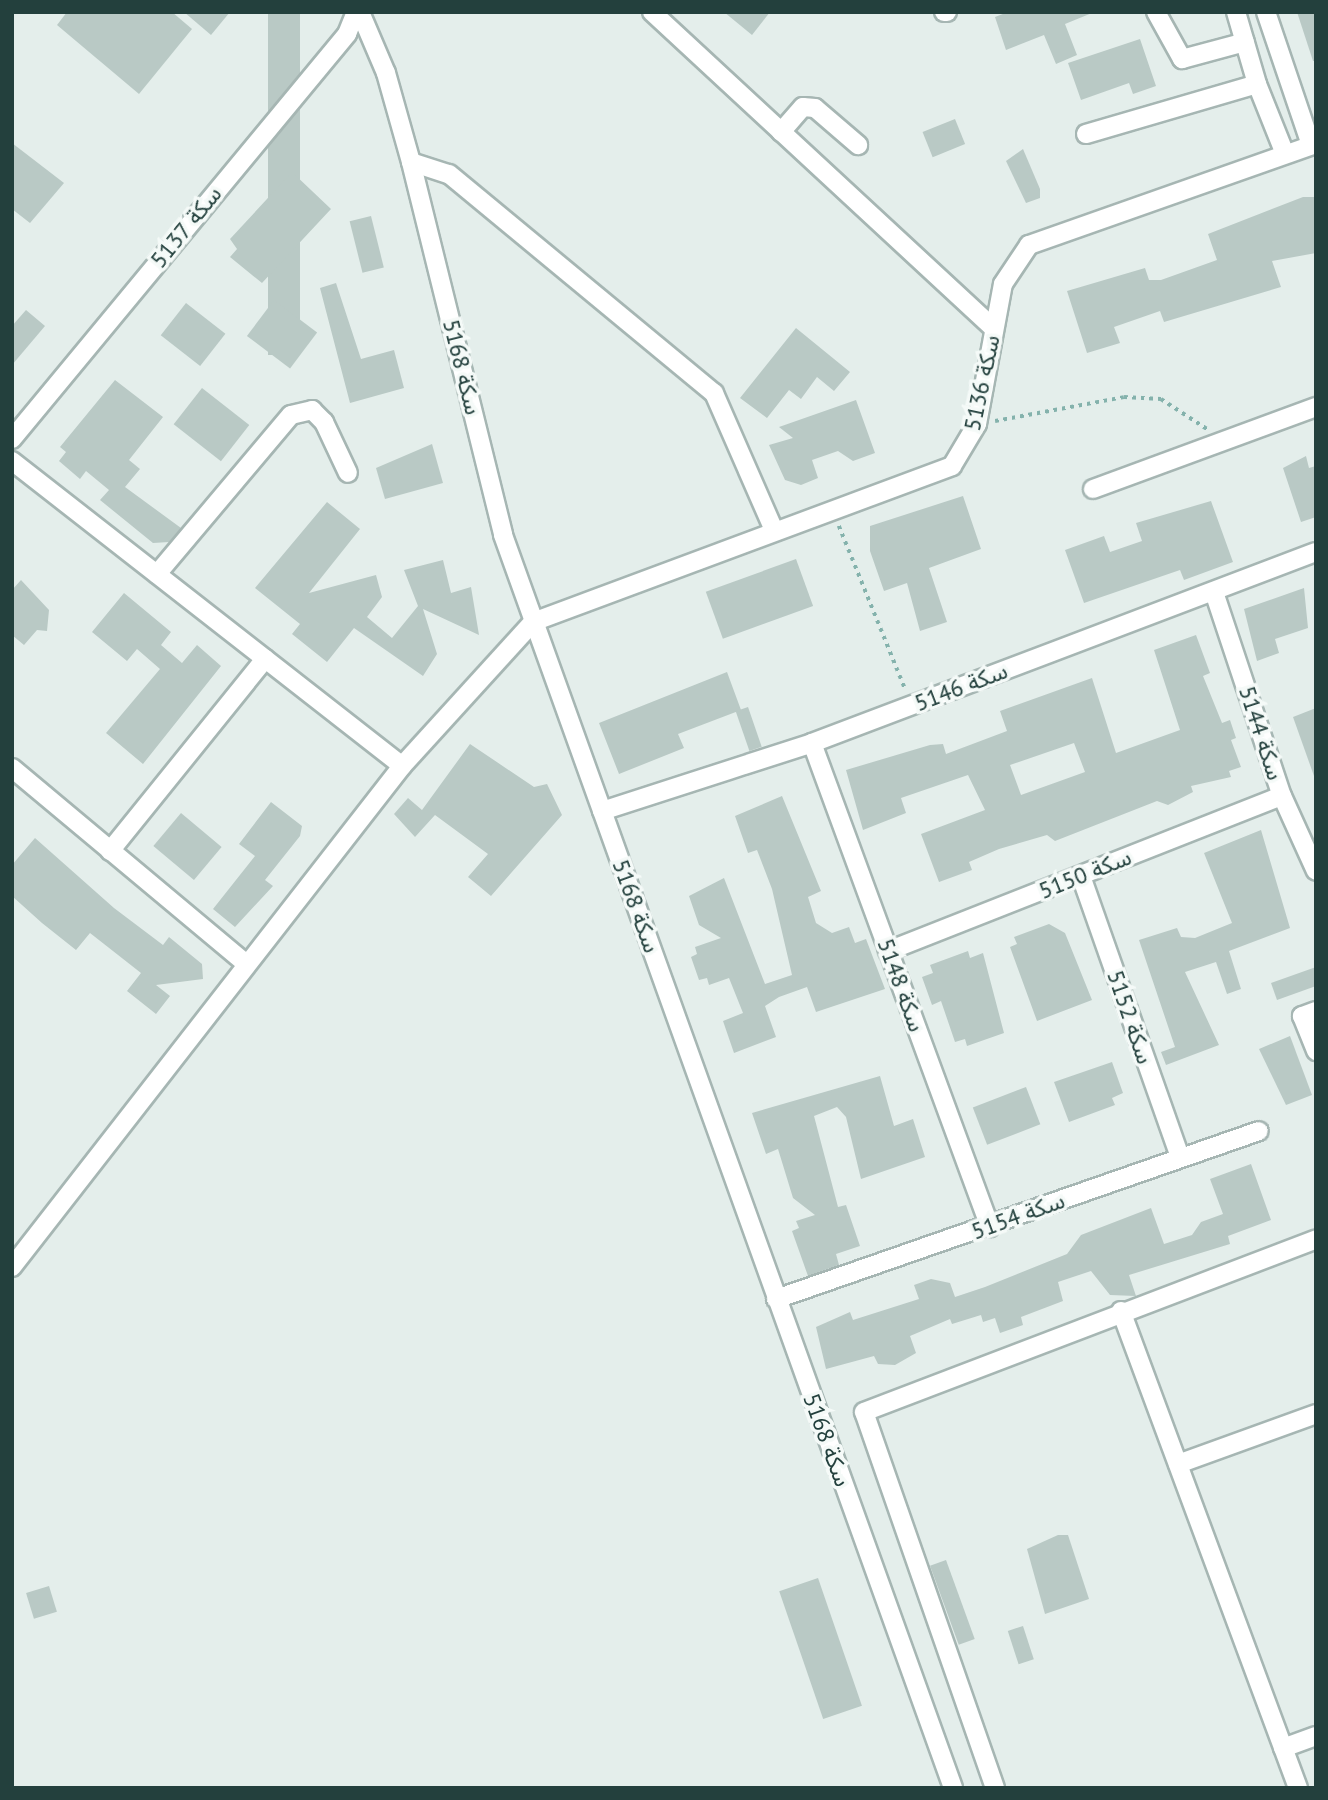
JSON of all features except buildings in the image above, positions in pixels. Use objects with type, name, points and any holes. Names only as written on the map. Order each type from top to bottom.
[{"type":"street","name":"سكة 5168","points":[[358,12],[386,72],[411,162],[503,535],[953,1788]]},
{"type":"street","name":"سكة 5137","points":[[12,439],[347,34],[358,12]]},
{"type":"street","points":[[652,12],[993,328]]},
{"type":"street","points":[[1156,12],[1182,60],[1245,42]]},
{"type":"street","points":[[1236,12],[1257,83],[1285,154]]},
{"type":"street","points":[[1266,12],[1313,144]]},
{"type":"street","points":[[1086,134],[1257,83]]},
{"type":"street","points":[[781,132],[803,107],[815,108],[858,145]]},
{"type":"street","name":"سكة 5136","points":[[533,622],[773,528],[952,467],[977,425],[993,328],[1012,263],[1029,245],[1313,144]]},
{"type":"street","points":[[411,162],[449,174],[714,393],[773,528]]},
{"type":"street","points":[[1093,489],[1316,407]]},
{"type":"street","points":[[157,574],[291,415],[312,410],[324,422],[348,473]]},
{"type":"street","points":[[12,461],[402,766]]},
{"type":"street","name":"سكة 5146","points":[[602,811],[812,743],[1316,552]]},
{"type":"street","name":"سكة 5144","points":[[1214,592],[1282,796],[1316,871]]},
{"type":"street","points":[[12,1267],[402,766],[533,622]]},
{"type":"street","points":[[110,850],[265,659]]},
{"type":"street","name":"سكة 5148","points":[[812,743],[990,1227]]},
{"type":"street","points":[[12,768],[246,964]]},
{"type":"street","name":"سكة 5150","points":[[888,951],[1282,796]]},
{"type":"street","name":"سكة 5152","points":[[1081,876],[1180,1157]]},
{"type":"street","points":[[1316,1011],[1302,1016],[1316,1051]]},
{"type":"street","name":"سكة 5154","points":[[776,1299],[990,1227],[1259,1131]]},
{"type":"street","points":[[995,1788],[862,1418],[871,1404],[1316,1239]]},
{"type":"street","points":[[1121,1311],[1298,1788]]},
{"type":"street","points":[[1178,1464],[1316,1413]]},
{"type":"street","points":[[1283,1748],[1316,1736]]},
{"type":"path","points":[[977,425],[1124,397],[1149,398],[1185,410],[1223,441]]},
{"type":"path","points":[[832,509],[912,706]]}]
